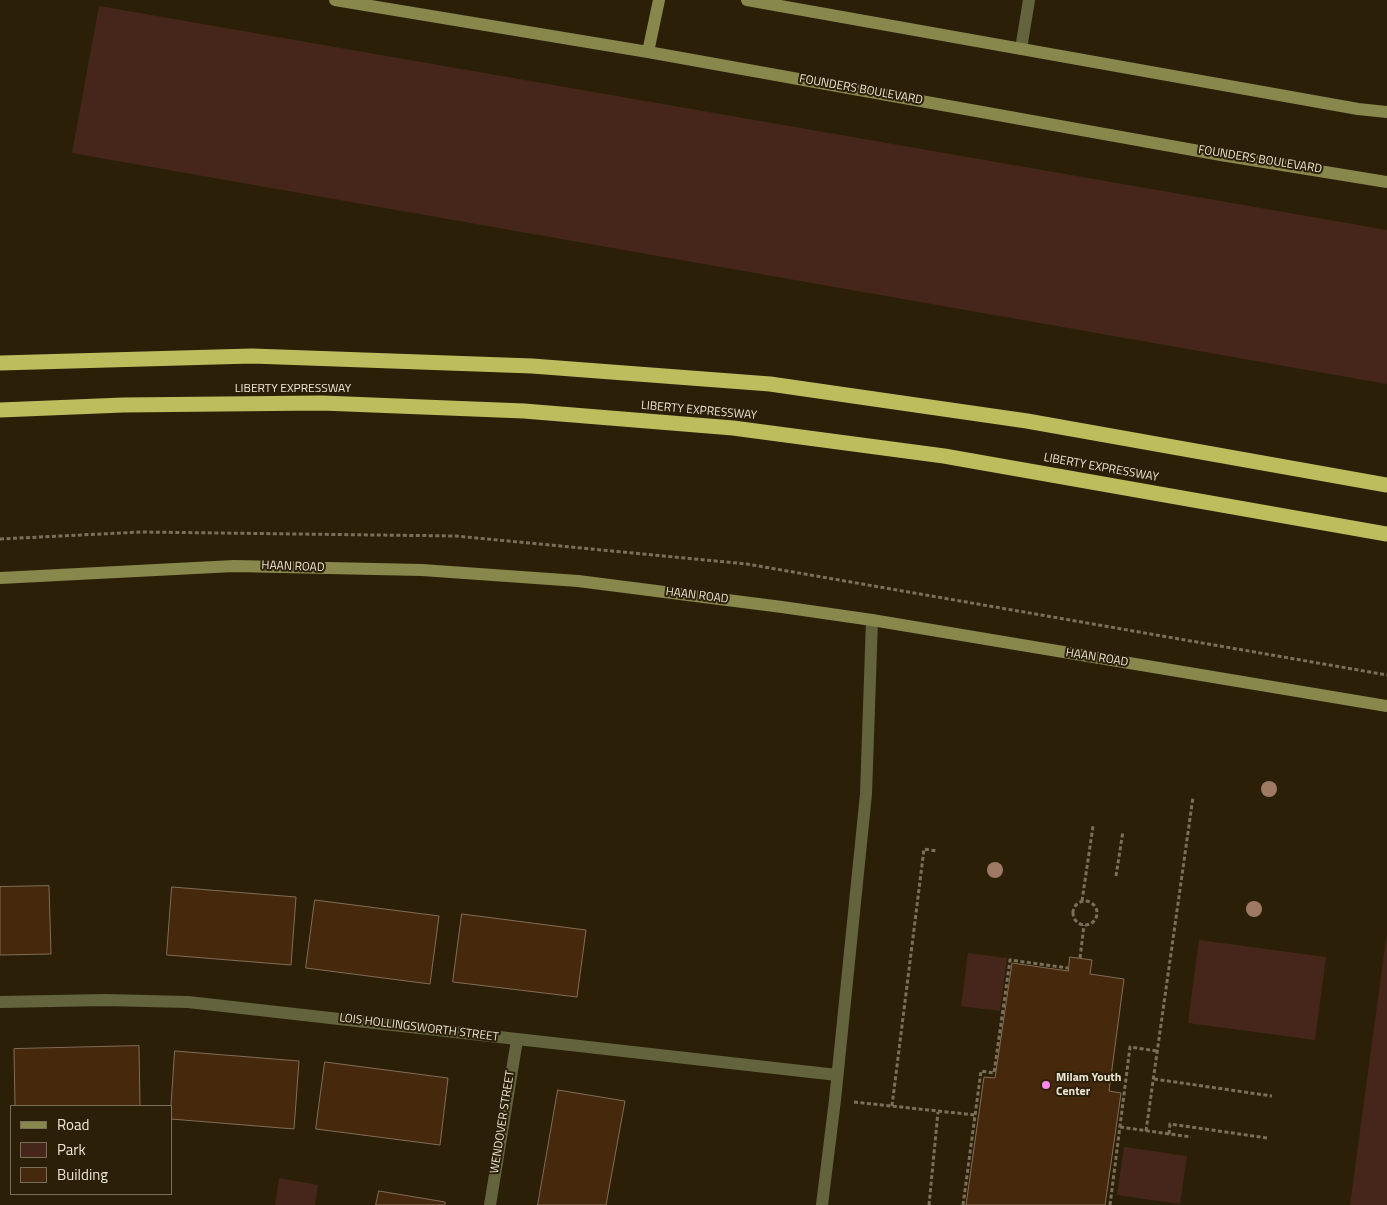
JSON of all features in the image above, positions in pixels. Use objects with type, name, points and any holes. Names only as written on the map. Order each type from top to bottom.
[{"type":"highway","points":[[0,363],[252,356],[532,366],[770,384],[1027,421],[1387,485]]},
{"type":"highway","name":"LIBERTY EXPRESSWAY","points":[[0,410],[123,405],[322,403],[524,410],[733,428],[944,456],[1387,534]]},
{"type":"street","name":"FOUNDERS BOULEVARD","points":[[335,0],[648,52],[1192,150],[1387,182]]},
{"type":"street","points":[[648,52],[659,0]]},
{"type":"street","points":[[747,0],[1358,109],[1387,112]]},
{"type":"street","points":[[1021,49],[1029,0]]},
{"type":"street","name":"HAAN ROAD","points":[[0,578],[234,566],[422,570],[578,581],[872,620],[1387,706]]},
{"type":"street","points":[[822,1205],[838,1076],[866,794],[872,620]]},
{"type":"street","name":"LOIS HOLLINGSWORTH STREET","points":[[0,1002],[105,1000],[188,1002],[838,1076]]},
{"type":"street","name":"WENDOVER STREET","points":[[490,1205],[517,1040]]},
{"type":"path","points":[[1146,1131],[1193,797]]},
{"type":"path","points":[[1082,901],[1093,826]]},
{"type":"path","points":[[1116,876],[1123,830]]},
{"type":"path","points":[[892,1106],[924,849],[937,851]]},
{"type":"path","points":[[1082,901],[1094,904],[1098,911],[1094,922],[1084,925],[1076,922],[1073,914],[1075,906],[1082,901]]},
{"type":"path","points":[[1080,958],[1084,925]]},
{"type":"path","points":[[963,1205],[982,1071],[994,1073],[1010,960],[1068,968]]},
{"type":"path","points":[[1110,1205],[1130,1047],[1157,1052]]},
{"type":"path","points":[[1154,1079],[1272,1096]]},
{"type":"path","points":[[835,1100],[975,1116]]},
{"type":"path","points":[[928,1205],[938,1112]]},
{"type":"path","points":[[1169,1134],[1170,1124],[1267,1138]]},
{"type":"path","points":[[1120,1127],[1190,1137]]},
{"type":"green space","points":[[99,6],[1387,230],[1387,384],[72,153]]},
{"type":"green space","points":[[1387,932],[1387,1205],[1350,1205]]},
{"type":"green space","points":[[1199,940],[1326,957],[1315,1040],[1188,1023]]},
{"type":"green space","points":[[968,953],[1007,958],[1000,1011],[961,1006]]},
{"type":"green space","points":[[1124,1147],[1187,1156],[1180,1204],[1117,1195]]},
{"type":"green space","points":[[279,1178],[318,1185],[315,1205],[275,1205]]},
{"type":"building","points":[[49,886],[51,954],[0,955],[0,887]]},
{"type":"building","points":[[172,887],[296,897],[291,965],[167,955]]},
{"type":"building","points":[[315,900],[439,916],[430,984],[306,968]]},
{"type":"building","points":[[462,914],[586,930],[577,997],[453,982]]},
{"type":"building","name":"Milam Youth Center","points":[[1070,957],[1092,960],[1090,974],[1124,979],[1109,1091],[1121,1093],[1105,1205],[966,1205],[984,1077],[995,1078],[1012,963],[1068,971]]},
{"type":"building","points":[[139,1046],[140,1105],[15,1105],[14,1049]]},
{"type":"building","points":[[175,1051],[299,1061],[294,1129],[172,1119],[171,1105]]},
{"type":"building","points":[[325,1062],[448,1078],[440,1145],[316,1129]]},
{"type":"building","points":[[558,1090],[625,1101],[606,1205],[538,1205]]},
{"type":"building","points":[[379,1191],[445,1202],[445,1205],[376,1205]]},
{"type":"place","name":"Milam Youth Center","points":[[1046,1085]]}]
